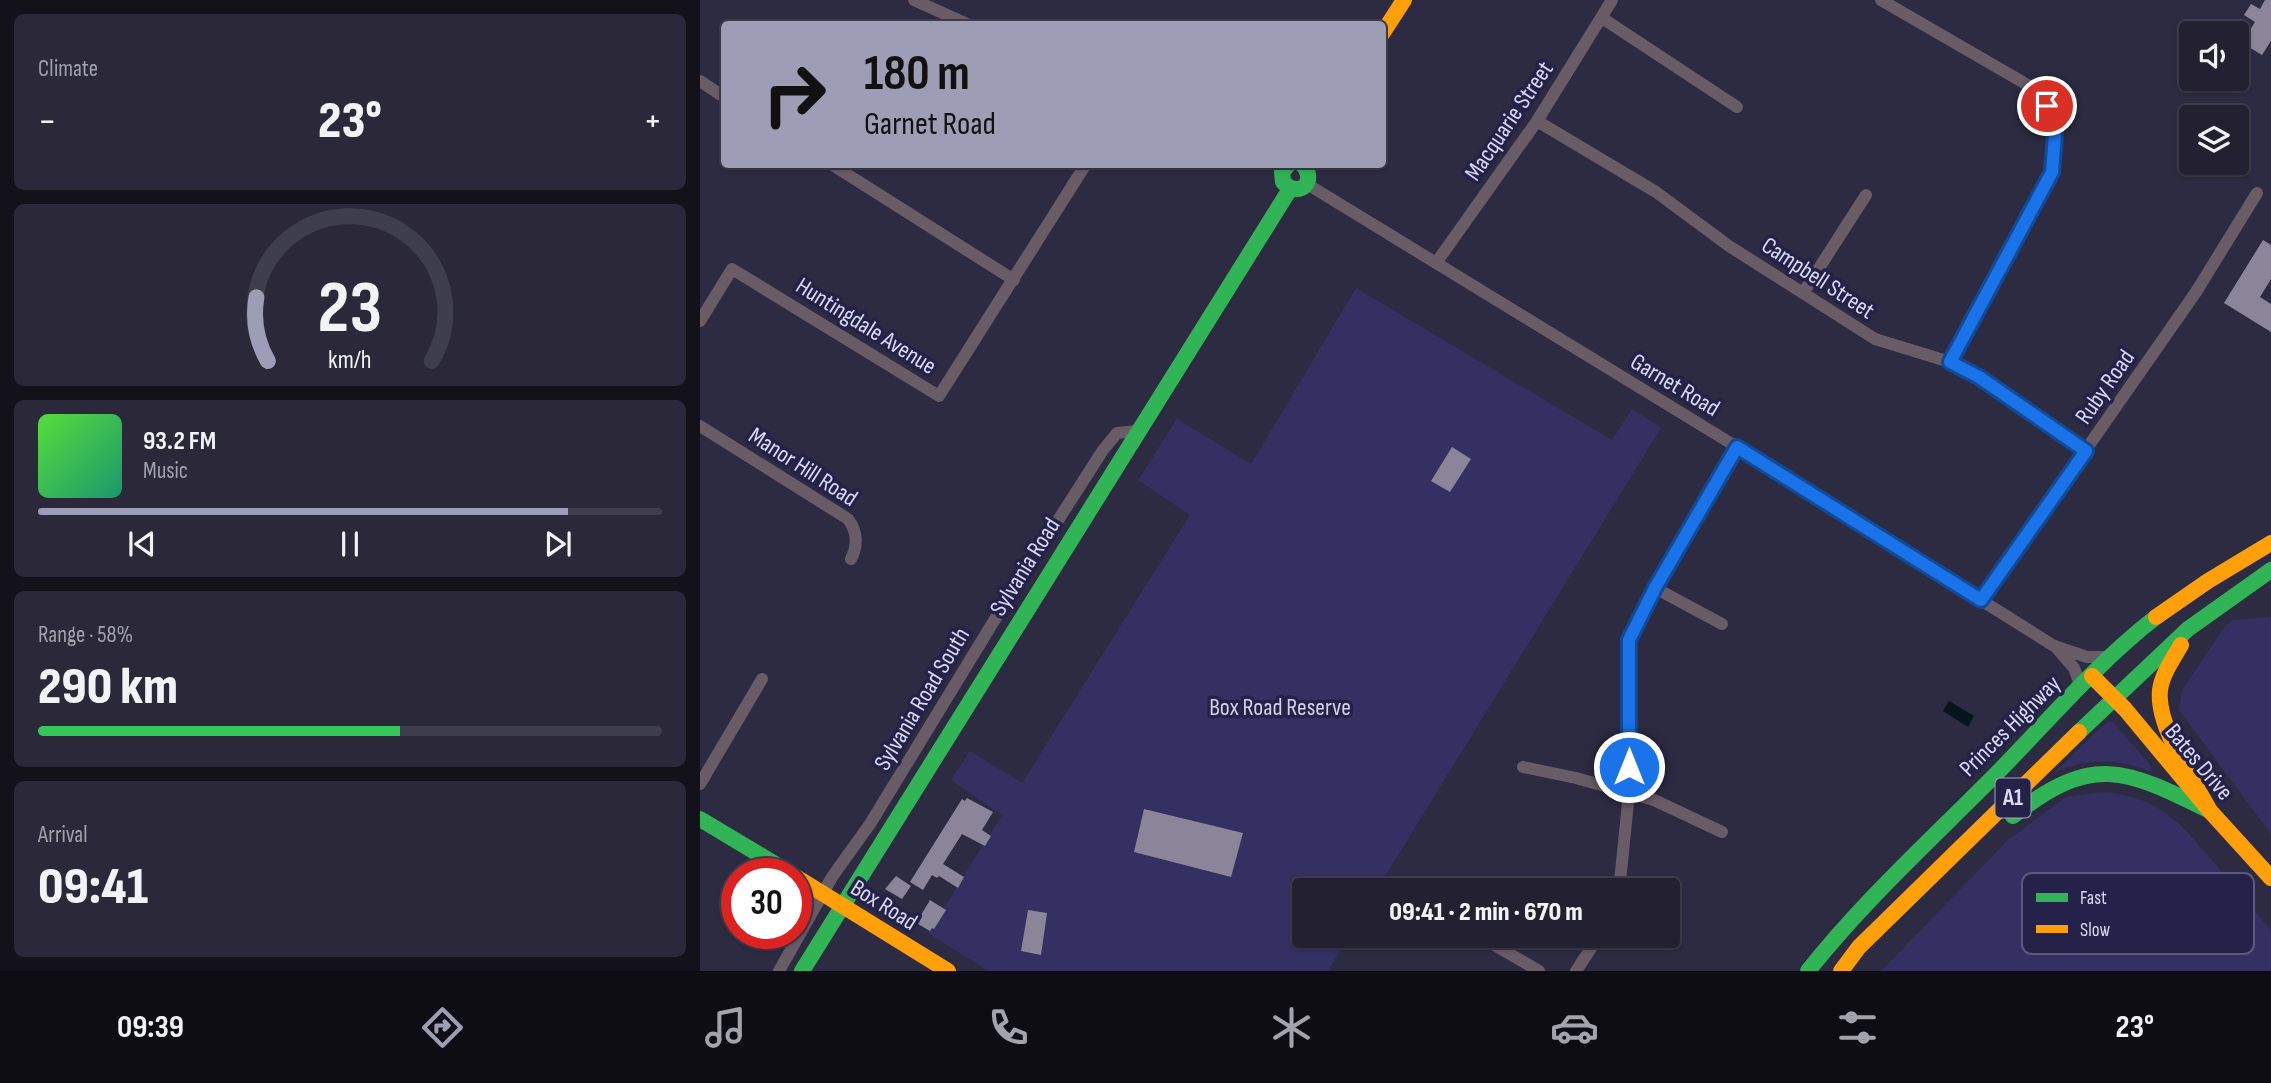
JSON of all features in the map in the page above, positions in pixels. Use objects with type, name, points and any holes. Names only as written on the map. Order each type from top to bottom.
[{"type":"main road","points":[[1386,28],[1404,0]]},
{"type":"main road","points":[[1291,168],[1283,182],[1290,189],[1300,190],[1307,184],[1309,174],[1296,168]]},
{"type":"main road","name":"Sylvania Road","points":[[802,971],[1290,189]]},
{"type":"main road","name":"Princes Highway","points":[[1808,971],[1825,948],[1891,875],[1985,785],[2109,657],[2160,615],[2218,573],[2271,543]]},
{"type":"main road","name":"A1","points":[[1841,971],[1859,947],[2114,698],[2188,629],[2271,570]]},
{"type":"main road","points":[[2188,629],[2163,678],[2160,706],[2169,731],[2210,811]]},
{"type":"main road","name":"Bates Drive","points":[[2087,681],[2114,698],[2271,878]]},
{"type":"main road","points":[[1979,832],[2005,823],[2027,803],[2053,786],[2080,775],[2099,773],[2115,773],[2144,780],[2210,811]]},
{"type":"main road","points":[[700,818],[765,858]]},
{"type":"main road","name":"Box Road","points":[[812,887],[948,971]]},
{"type":"street","points":[[914,0],[960,21]]},
{"type":"street","name":"Macquarie Street","points":[[1436,263],[1537,121],[1612,0]]},
{"type":"street","points":[[1890,2],[2038,91],[2056,122],[2052,172],[1950,362]]},
{"type":"street","points":[[1602,18],[1737,107]]},
{"type":"street","points":[[700,81],[721,95]]},
{"type":"street","name":"Campbell Street","points":[[1537,121],[1656,191],[1730,246],[1875,339],[1950,362],[1979,377],[2086,451]]},
{"type":"street","points":[[837,168],[1014,280]]},
{"type":"street","name":"Huntingdale Avenue","points":[[700,321],[732,269],[939,396],[1084,168]]},
{"type":"street","name":"Garnet Road","points":[[1307,184],[1737,447],[2054,646],[2087,657],[2109,657]]},
{"type":"street","name":"Ruby Road","points":[[1981,600],[2196,292],[2257,194]]},
{"type":"street","points":[[1803,293],[1866,195]]},
{"type":"street","name":"Manor Hill Road","points":[[700,426],[848,519],[857,538],[851,559]]},
{"type":"street","name":"Sylvania Road South","points":[[779,971],[832,877],[870,824],[1000,611],[1103,450],[1117,433],[1137,431]]},
{"type":"street","points":[[1620,878],[1629,793],[1629,640],[1655,588],[1737,447]]},
{"type":"street","points":[[1655,588],[1722,624]]},
{"type":"street","name":"Garnet Road","points":[[2054,646],[2079,677],[2087,681]]},
{"type":"street","points":[[700,784],[762,679]]},
{"type":"street","points":[[1523,767],[1654,800],[1722,832]]},
{"type":"street","points":[[1500,948],[1539,971]]},
{"type":"street","points":[[1576,971],[1591,948]]},
{"type":"green space","name":"Box Road Reserve","points":[[1356,288],[1612,440],[1632,409],[1661,428],[1384,878],[1292,878],[1292,948],[1342,948],[1328,971],[988,971],[928,933],[1002,815],[951,780],[970,751],[1022,783],[1190,515],[1138,480],[1177,419],[1251,464]]},
{"type":"green space","points":[[2271,617],[2271,834],[2179,710],[2182,690],[2222,630],[2232,620]]},
{"type":"green space","points":[[2110,721],[2150,765],[2152,772],[2115,762],[2092,762],[2055,772],[2106,723]]},
{"type":"green space","points":[[2101,792],[2121,794],[2153,805],[2179,824],[2222,873],[2022,873],[2022,954],[2254,954],[2254,910],[2271,930],[2271,971],[1881,971],[2008,840],[2066,797]]},
{"type":"shaded area","points":[[1949,701],[1974,716],[1968,727],[1943,711]]},
{"type":"building","points":[[2265,0],[2271,0],[2271,41],[2262,55],[2249,47],[2249,32],[2255,22],[2244,15],[2251,4],[2260,9]]},
{"type":"building","points":[[2263,240],[2271,245],[2271,279],[2260,297],[2271,304],[2271,332],[2224,303]]},
{"type":"building","points":[[1452,447],[1471,459],[1450,492],[1431,481]]},
{"type":"building","points":[[967,798],[993,812],[982,830],[991,836],[985,846],[962,834],[943,864],[964,877],[958,888],[939,876],[937,878],[932,875],[923,890],[910,882],[962,799],[965,801]]},
{"type":"building","points":[[1144,809],[1243,833],[1231,877],[1134,852]]},
{"type":"building","points":[[896,876],[911,886],[902,899],[885,889]]},
{"type":"building","points":[[930,900],[946,910],[930,931],[918,924],[918,920]]},
{"type":"building","points":[[1028,910],[1047,913],[1041,955],[1021,951]]},
{"type":"traffic: fast","points":[[1286,168],[1282,172],[1283,182],[1295,189],[1305,186],[1308,181],[1305,168]]},
{"type":"traffic: fast","points":[[802,971],[1290,189]]},
{"type":"traffic: fast","points":[[2079,732],[2188,629],[2271,570]]},
{"type":"traffic: fast","points":[[1808,971],[1853,918],[1901,868],[2095,671],[2156,617]]},
{"type":"traffic: fast","points":[[2013,816],[2041,796],[2066,783],[2088,776],[2110,774],[2155,785],[2210,811]]},
{"type":"traffic: fast","points":[[700,819],[765,858]]},
{"type":"traffic: slow","points":[[1386,28],[1404,0]]},
{"type":"traffic: slow","points":[[2156,617],[2208,581],[2271,543]]},
{"type":"traffic: slow","points":[[2181,645],[2163,678],[2160,704],[2177,752],[2210,811]]},
{"type":"traffic: slow","points":[[2092,676],[2125,709],[2210,811],[2271,878]]},
{"type":"traffic: slow","points":[[1841,971],[1859,947],[2079,732]]},
{"type":"traffic: slow","points":[[812,887],[948,971]]},
{"type":"route","points":[[1629,767],[1629,640],[1655,588],[1737,447],[1981,600],[2086,451],[1979,377],[1950,362],[2052,172],[2056,122],[2047,106]]}]
